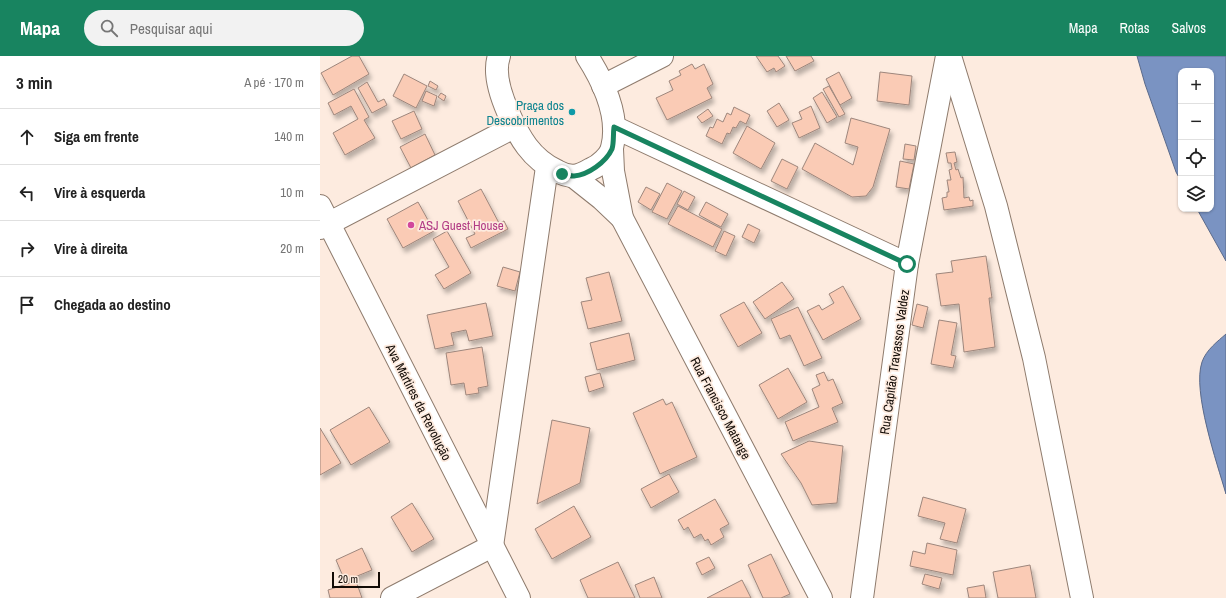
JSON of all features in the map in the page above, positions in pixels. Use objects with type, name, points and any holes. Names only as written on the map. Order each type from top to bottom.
[{"type":"street","points":[[587,56],[603,86],[610,107],[614,127],[612,149],[613,171],[622,218]]},
{"type":"street","points":[[603,86],[662,56]]},
{"type":"street","name":"Rua Capitão Travassos Valdez","points":[[862,598],[907,264],[947,56]]},
{"type":"street","points":[[950,56],[996,206],[1034,358],[1082,598]]},
{"type":"street","points":[[494,58],[498,83],[514,127],[537,159],[547,167],[562,174],[573,176],[580,175],[595,168],[605,159],[612,149]]},
{"type":"street","points":[[323,219],[514,127]]},
{"type":"street","points":[[614,127],[907,264]]},
{"type":"street","points":[[392,598],[492,546],[547,167]]},
{"type":"street","points":[[573,176],[602,199],[622,218]]},
{"type":"street","name":"Rua Francisco Matange","points":[[622,218],[821,598]]},
{"type":"street","name":"Ava Mártires da Revolução","points":[[323,219],[519,598]]},
{"type":"water","points":[[1137,56],[1226,56],[1226,261],[1199,212],[1214,212],[1214,68],[1178,68],[1178,176],[1145,84]]},
{"type":"water","points":[[1226,334],[1226,494],[1207,427],[1200,390],[1200,375],[1202,362],[1206,354],[1212,346]]},
{"type":"building","points":[[352,56],[359,56],[369,74],[333,95],[321,73]]},
{"type":"building","points":[[756,56],[778,56],[785,66],[776,72],[774,68],[767,72]]},
{"type":"building","points":[[786,56],[811,56],[814,61],[795,71]]},
{"type":"building","points":[[692,64],[695,69],[704,64],[713,84],[707,88],[712,98],[667,120],[656,98],[673,90],[669,81],[681,75],[679,71]]},
{"type":"building","points":[[839,72],[852,98],[840,105],[826,79]]},
{"type":"building","points":[[880,72],[912,76],[909,105],[877,101]]},
{"type":"building","points":[[404,74],[427,86],[416,108],[393,96]]},
{"type":"building","points":[[430,81],[438,86],[436,90],[428,86]]},
{"type":"building","points":[[367,82],[378,102],[384,99],[387,105],[372,113],[358,88]]},
{"type":"building","points":[[829,86],[845,114],[839,117],[823,89]]},
{"type":"building","points":[[354,89],[369,117],[364,120],[375,138],[345,155],[333,133],[358,119],[351,106],[334,115],[328,103]]},
{"type":"building","points":[[426,91],[437,96],[434,106],[422,101]]},
{"type":"building","points":[[822,92],[837,117],[827,123],[813,98]]},
{"type":"building","points":[[441,93],[446,96],[444,101],[438,97]]},
{"type":"building","points":[[779,103],[789,120],[777,127],[767,111]]},
{"type":"building","points":[[811,106],[820,128],[799,138],[792,123],[802,119],[799,112]]},
{"type":"building","points":[[734,107],[750,115],[746,124],[740,121],[736,128],[733,127],[730,134],[727,133],[722,144],[706,136],[710,127],[713,128],[717,119],[723,122],[727,113],[731,115]]},
{"type":"building","points":[[708,109],[713,116],[702,123],[697,117]]},
{"type":"building","points":[[414,111],[422,129],[401,139],[392,121]]},
{"type":"building","points":[[851,118],[890,129],[873,187],[866,196],[852,197],[802,169],[815,143],[853,165],[858,147],[845,143]]},
{"type":"building","points":[[747,126],[775,143],[761,169],[733,153]]},
{"type":"building","points":[[425,134],[435,155],[411,168],[400,147]]},
{"type":"building","points":[[905,144],[916,146],[914,160],[903,159]]},
{"type":"building","points":[[955,152],[957,162],[954,163],[961,178],[963,177],[964,198],[969,197],[970,201],[973,200],[973,206],[944,210],[942,198],[947,197],[947,192],[949,192],[947,180],[951,180],[949,170],[952,169],[951,163],[948,163],[946,153]]},
{"type":"building","points":[[782,159],[798,167],[787,189],[771,181]]},
{"type":"building","points":[[900,161],[914,164],[909,189],[896,187]]},
{"type":"building","points":[[667,183],[682,191],[667,219],[652,212]]},
{"type":"building","points":[[646,187],[660,194],[651,210],[638,202]]},
{"type":"building","points":[[481,189],[499,223],[504,221],[508,229],[471,248],[466,238],[475,234],[458,201]]},
{"type":"building","points":[[684,191],[695,197],[688,210],[677,204]]},
{"type":"building","name":"ASJ Guest House","points":[[418,202],[434,231],[403,248],[387,219]]},
{"type":"building","points":[[706,202],[728,214],[721,227],[699,215]]},
{"type":"building","points":[[678,206],[722,229],[713,247],[668,224]]},
{"type":"building","points":[[748,224],[760,230],[754,243],[742,237]]},
{"type":"building","points":[[447,231],[471,273],[444,289],[435,275],[449,267],[433,239]]},
{"type":"building","points":[[724,231],[735,236],[726,256],[715,251]]},
{"type":"building","points":[[986,256],[992,298],[989,298],[995,347],[964,352],[959,304],[941,306],[936,274],[953,272],[951,261]]},
{"type":"building","points":[[503,267],[520,272],[515,291],[497,286]]},
{"type":"building","points":[[609,272],[622,321],[588,329],[581,302],[592,300],[586,278]]},
{"type":"building","points":[[782,282],[794,299],[765,319],[753,302]]},
{"type":"building","points":[[843,286],[861,319],[823,340],[807,311],[819,305],[822,310],[834,303],[829,294]]},
{"type":"building","points":[[744,302],[762,333],[738,347],[720,315]]},
{"type":"building","points":[[486,303],[493,336],[469,341],[466,330],[451,333],[454,345],[435,349],[427,315]]},
{"type":"building","points":[[917,304],[928,307],[923,328],[912,325]]},
{"type":"building","points":[[798,307],[822,358],[804,366],[790,335],[780,339],[771,319]]},
{"type":"building","points":[[939,320],[957,323],[951,355],[956,356],[953,368],[931,364]]},
{"type":"building","points":[[629,333],[635,360],[597,370],[590,343]]},
{"type":"building","points":[[482,347],[488,386],[478,388],[479,393],[466,395],[464,383],[451,385],[446,353]]},
{"type":"building","points":[[788,368],[807,402],[778,419],[759,385]]},
{"type":"building","points":[[824,372],[828,381],[833,379],[843,403],[832,408],[838,422],[793,441],[785,422],[819,407],[812,389],[820,385],[816,375]]},
{"type":"building","points":[[600,373],[604,387],[589,392],[585,377]]},
{"type":"building","points":[[663,399],[666,405],[672,402],[697,457],[660,474],[633,413]]},
{"type":"building","points":[[369,407],[390,442],[351,465],[330,430]]},
{"type":"building","points":[[552,420],[590,428],[580,483],[537,504]]},
{"type":"building","points":[[320,428],[341,463],[320,475]]},
{"type":"building","points":[[809,441],[843,446],[837,503],[812,505],[801,483],[781,454]]},
{"type":"building","points":[[669,474],[679,492],[651,508],[641,489]]},
{"type":"building","points":[[923,497],[966,509],[957,543],[940,539],[945,523],[918,516]]},
{"type":"building","points":[[715,499],[729,524],[720,529],[724,537],[711,545],[708,539],[705,541],[701,534],[694,538],[688,527],[684,530],[678,520]]},
{"type":"building","points":[[412,503],[434,539],[412,552],[391,517]]},
{"type":"building","points":[[574,506],[591,537],[552,559],[535,529]]},
{"type":"building","points":[[927,543],[957,550],[953,575],[910,566],[913,551],[925,554]]},
{"type":"building","points":[[362,548],[372,570],[345,581],[336,560]]},
{"type":"building","points":[[771,554],[790,594],[781,598],[763,598],[748,565]]},
{"type":"building","points":[[709,557],[715,568],[702,575],[696,563]]},
{"type":"building","points":[[618,562],[635,598],[588,598],[580,580]]},
{"type":"building","points":[[1030,565],[1036,598],[998,598],[993,572]]},
{"type":"building","points":[[925,574],[942,578],[939,589],[922,584]]},
{"type":"building","points":[[654,577],[662,598],[640,598],[635,585]]},
{"type":"building","points":[[742,580],[751,598],[707,598]]},
{"type":"building","points":[[356,581],[362,598],[330,598],[328,590]]},
{"type":"building","points":[[984,585],[986,598],[969,598],[967,588]]},
{"type":"place","name":"Praça dos Descobrimentos","points":[[572,112]]},
{"type":"place","name":"ASJ Guest House","points":[[411,225]]},
{"type":"route","points":[[562,174],[573,176],[580,175],[595,168],[605,159],[612,149],[614,127],[907,264]]}]
